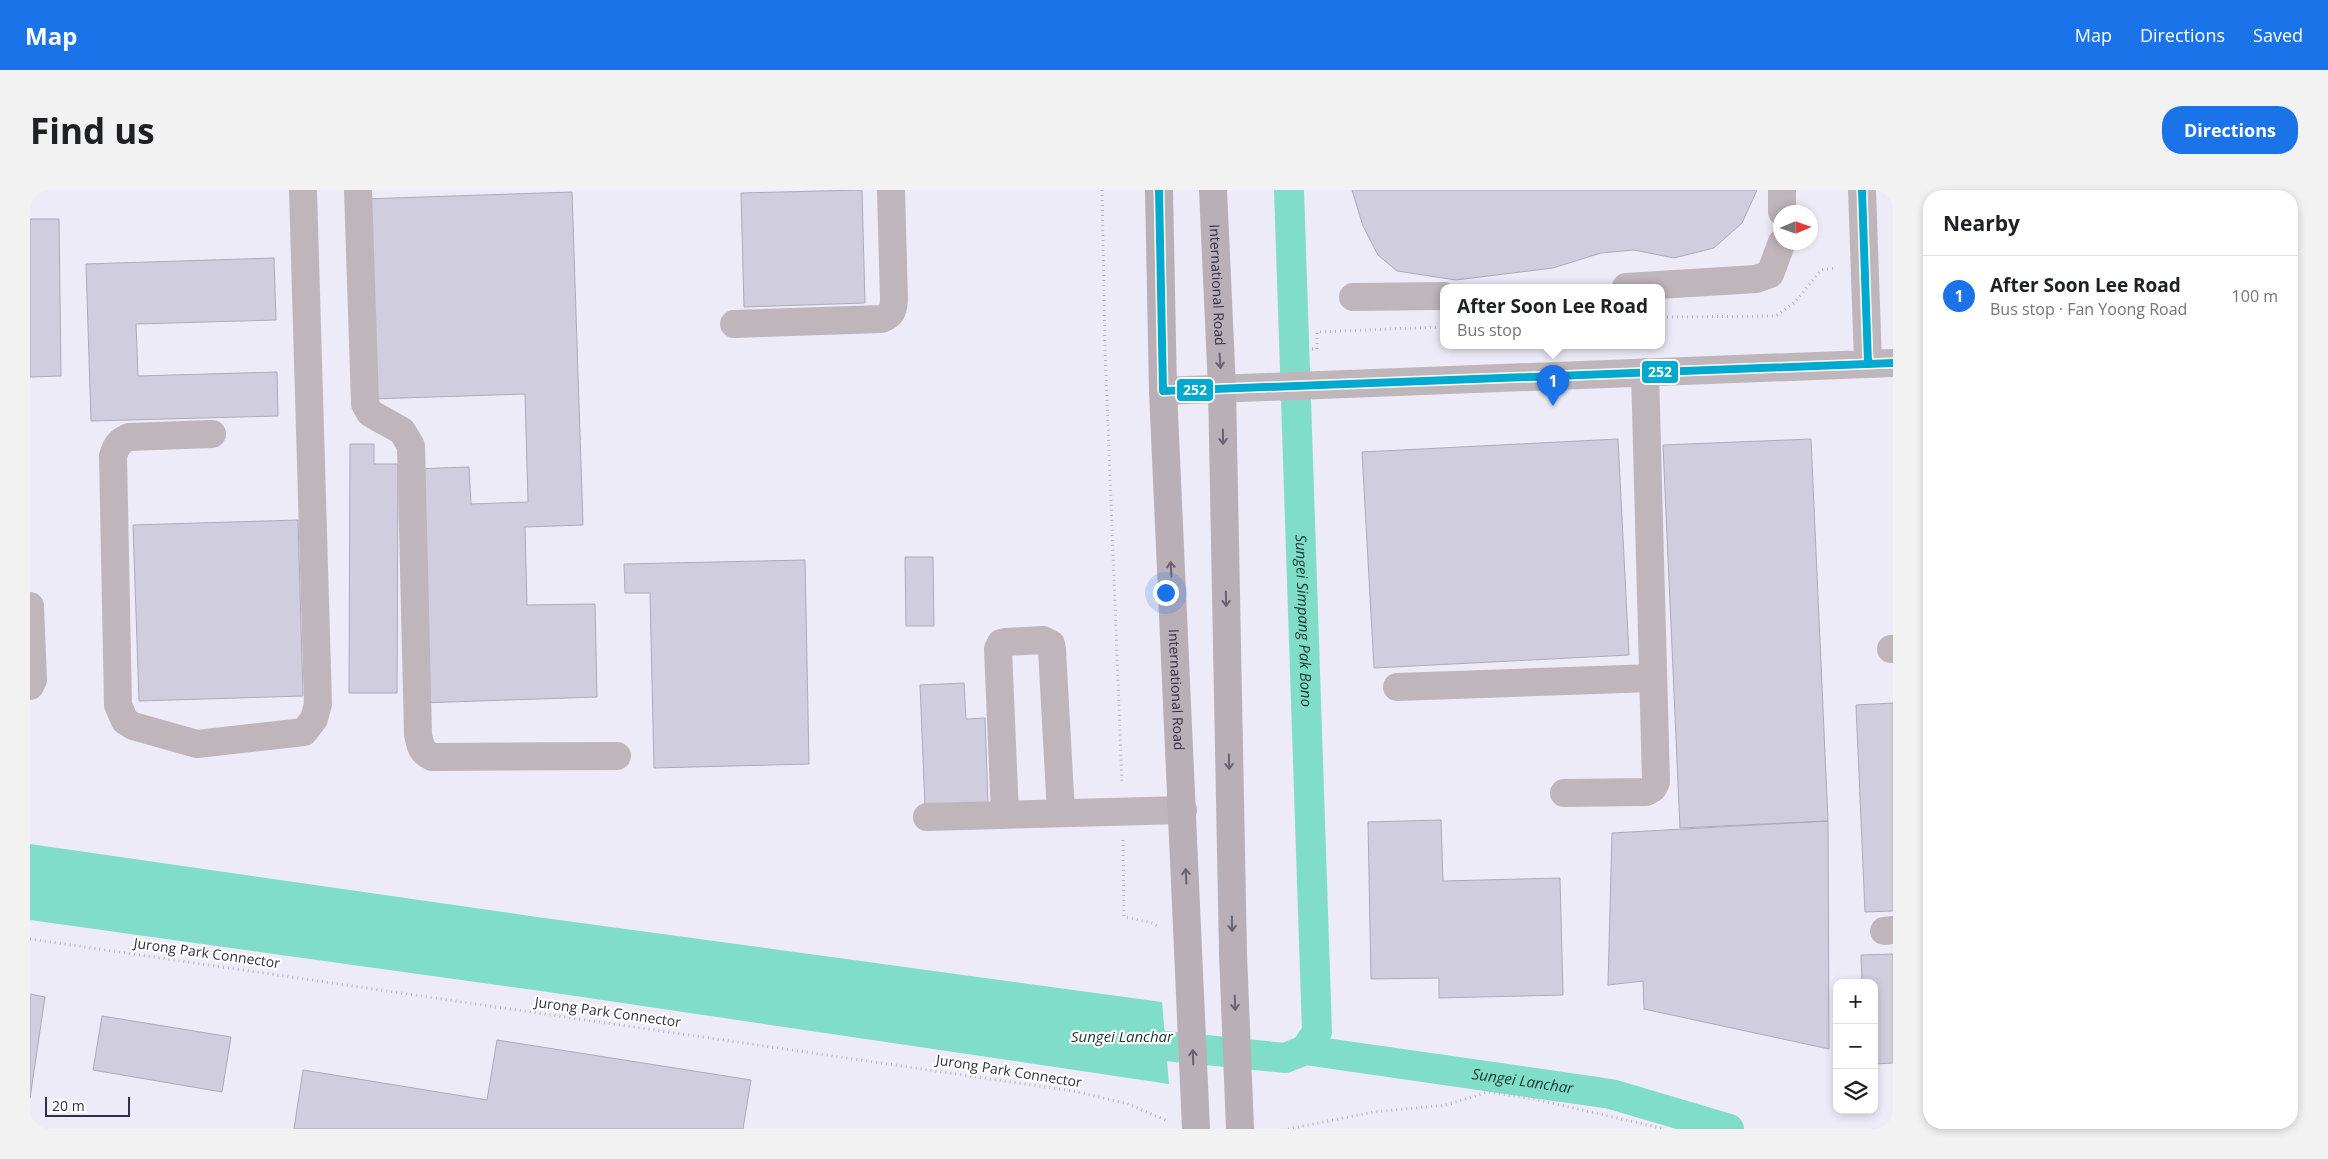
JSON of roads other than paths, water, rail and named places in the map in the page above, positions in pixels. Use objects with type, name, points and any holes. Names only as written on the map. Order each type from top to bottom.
[{"type":"main road","name":"International Road","points":[[1159,190],[1163,391],[1196,1117]]},
{"type":"main road","name":"International Road","points":[[1213,190],[1222,388],[1233,954],[1239,1117]]},
{"type":"street","points":[[212,434],[130,437],[122,440],[116,446],[113,456],[118,706],[125,721],[133,726],[197,744],[304,732],[314,719],[318,704],[303,190]]},
{"type":"street","points":[[358,190],[365,404],[370,413],[402,432],[411,446],[418,734],[421,747],[426,754],[432,757],[617,756]]},
{"type":"street","points":[[734,324],[881,320],[889,316],[893,311],[894,300],[891,190]]},
{"type":"street","points":[[1782,190],[1782,205]]},
{"type":"street","points":[[1163,391],[1881,363],[1862,190]]},
{"type":"street","points":[[1665,285],[1756,279],[1770,274],[1779,250]]},
{"type":"street","points":[[1353,297],[1440,296]]},
{"type":"street","points":[[1564,793],[1646,792],[1653,788],[1656,782],[1644,372]]},
{"type":"street","points":[[30,606],[33,672],[33,680],[30,686]]},
{"type":"street","points":[[1005,815],[998,649],[1001,643],[1005,642],[1043,640],[1051,644],[1052,650],[1061,813]]},
{"type":"street","points":[[1397,687],[1653,678]]},
{"type":"street","points":[[927,817],[1183,810]]},
{"type":"water","name":"Sungei Lanchar","points":[[30,844],[537,917],[1162,1002],[1169,1084],[555,993],[30,920]]},
{"type":"waterway","name":"Sungei Simpang Pak Bono","points":[[1289,190],[1317,1032],[1305,1050]]},
{"type":"waterway","name":"Sungei Lanchar","points":[[1166,1046],[1285,1058],[1305,1050],[1611,1094],[1729,1129]]},
{"type":"place","name":"After Soon Lee Road","points":[[1553,406]]}]
